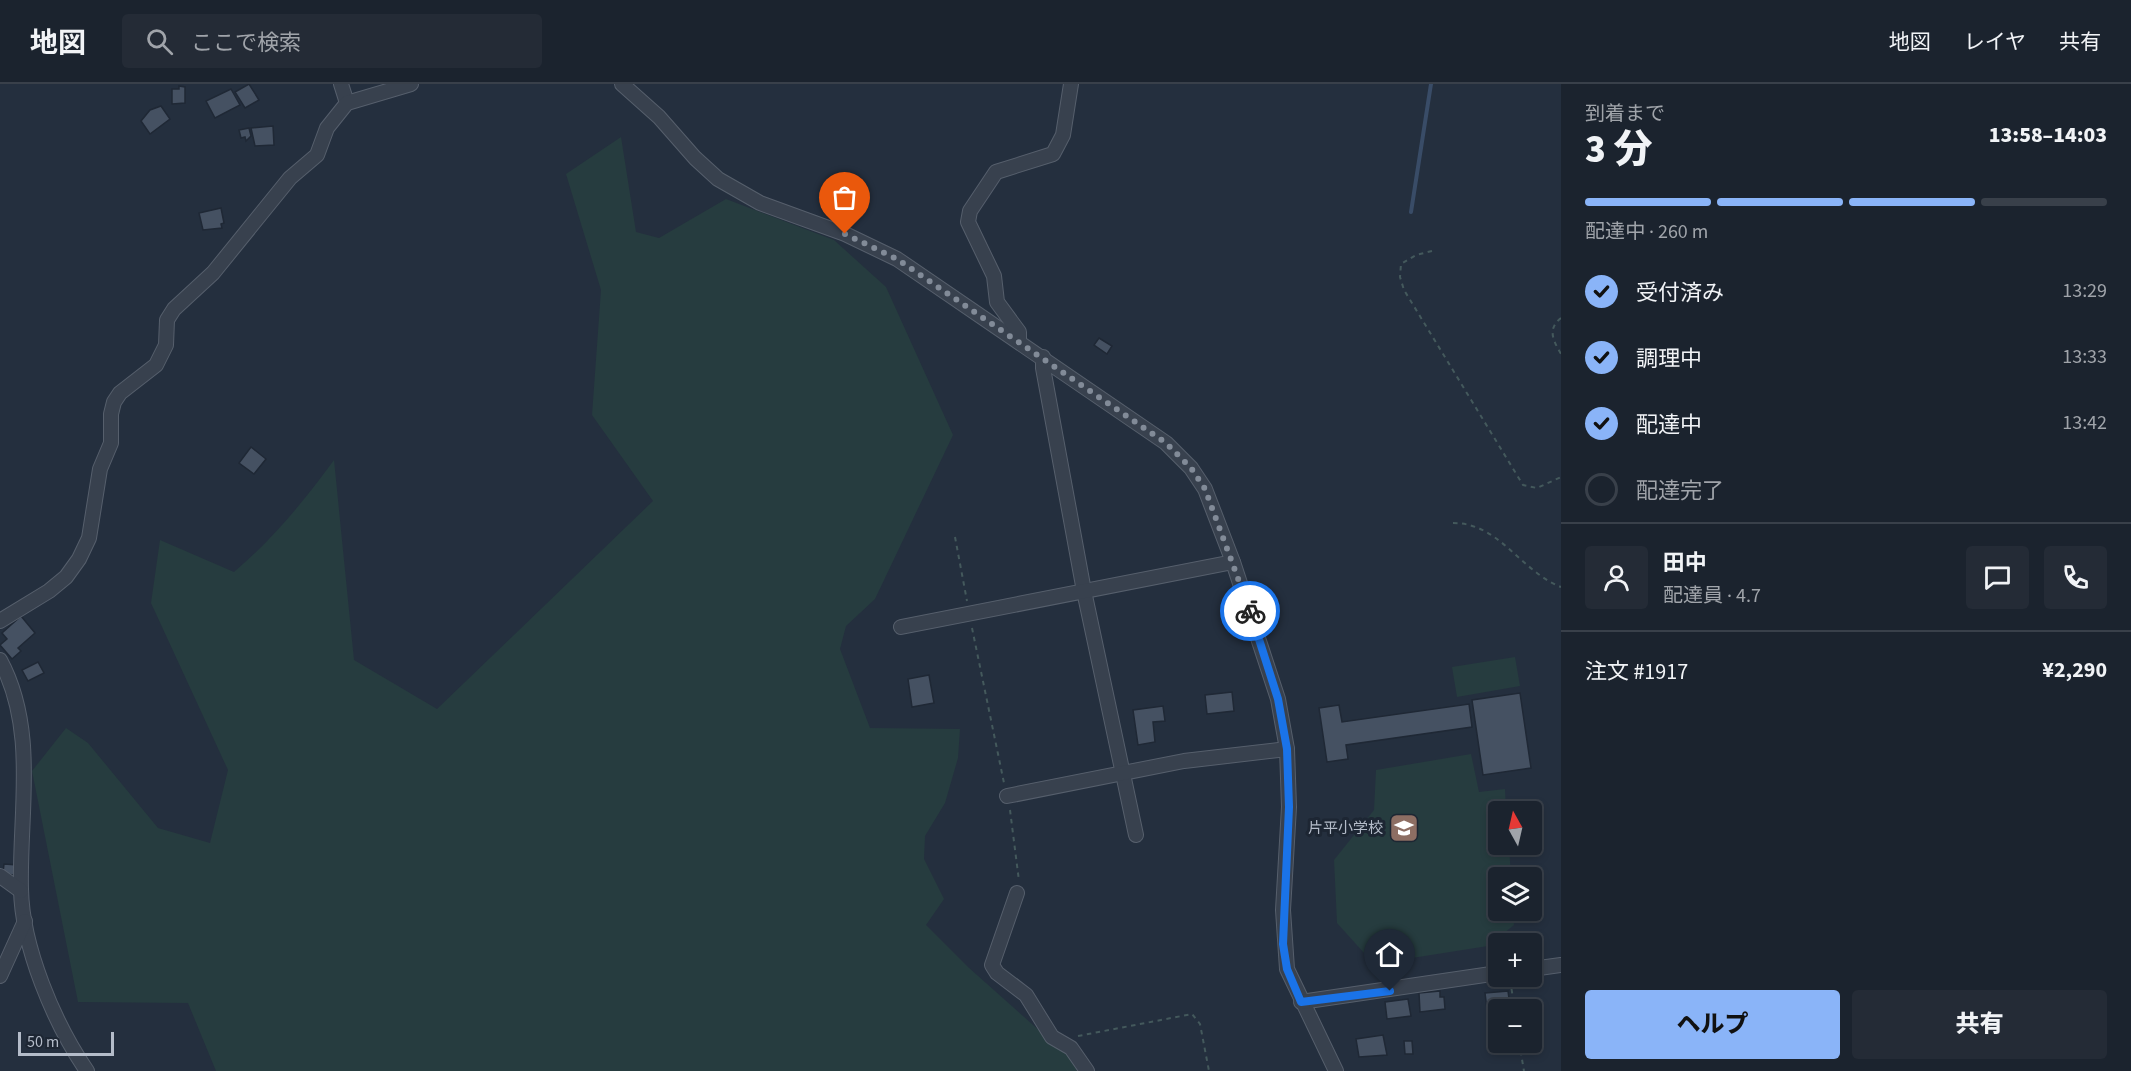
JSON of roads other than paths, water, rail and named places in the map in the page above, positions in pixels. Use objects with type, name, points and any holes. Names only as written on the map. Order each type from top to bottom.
[{"type":"street","points":[[341,84],[347,103]]},
{"type":"street","points":[[0,621],[49,591],[66,577],[79,559],[89,538],[100,469],[111,443],[111,414],[114,402],[120,393],[153,369],[166,345],[167,320],[174,309],[213,273],[290,178],[317,155],[327,128],[347,103],[411,84]]},
{"type":"street","points":[[622,84],[659,117],[695,158],[718,179],[760,203],[872,245],[897,259],[1166,443],[1191,468],[1205,489],[1233,562],[1278,699],[1287,749],[1289,807],[1283,944],[1287,969],[1336,1071]]},
{"type":"street","points":[[1019,342],[1019,332],[997,302],[994,276],[986,255],[970,229],[970,212],[996,172],[1053,154],[1063,135],[1071,84]]},
{"type":"street","points":[[1043,357],[1043,368],[1084,591],[1136,835]]},
{"type":"street","points":[[901,627],[1233,562]]},
{"type":"street","points":[[0,660],[8,674],[23,729],[21,891],[25,921],[46,992],[87,1071]]},
{"type":"street","points":[[1007,796],[1123,771],[1238,753],[1287,749]]},
{"type":"street","points":[[0,876],[21,891]]},
{"type":"street","points":[[1017,893],[992,965],[997,973],[1026,994],[1053,1037],[1071,1048],[1087,1071]]},
{"type":"street","points":[[0,976],[25,921]]},
{"type":"street","points":[[1542,968],[1561,965]]},
{"type":"street","points":[[1301,1002],[1488,974]]},
{"type":"waterway","points":[[1411,212],[1431,84]]},
{"type":"place","name":"片平小学校","points":[[1404,828]]}]
